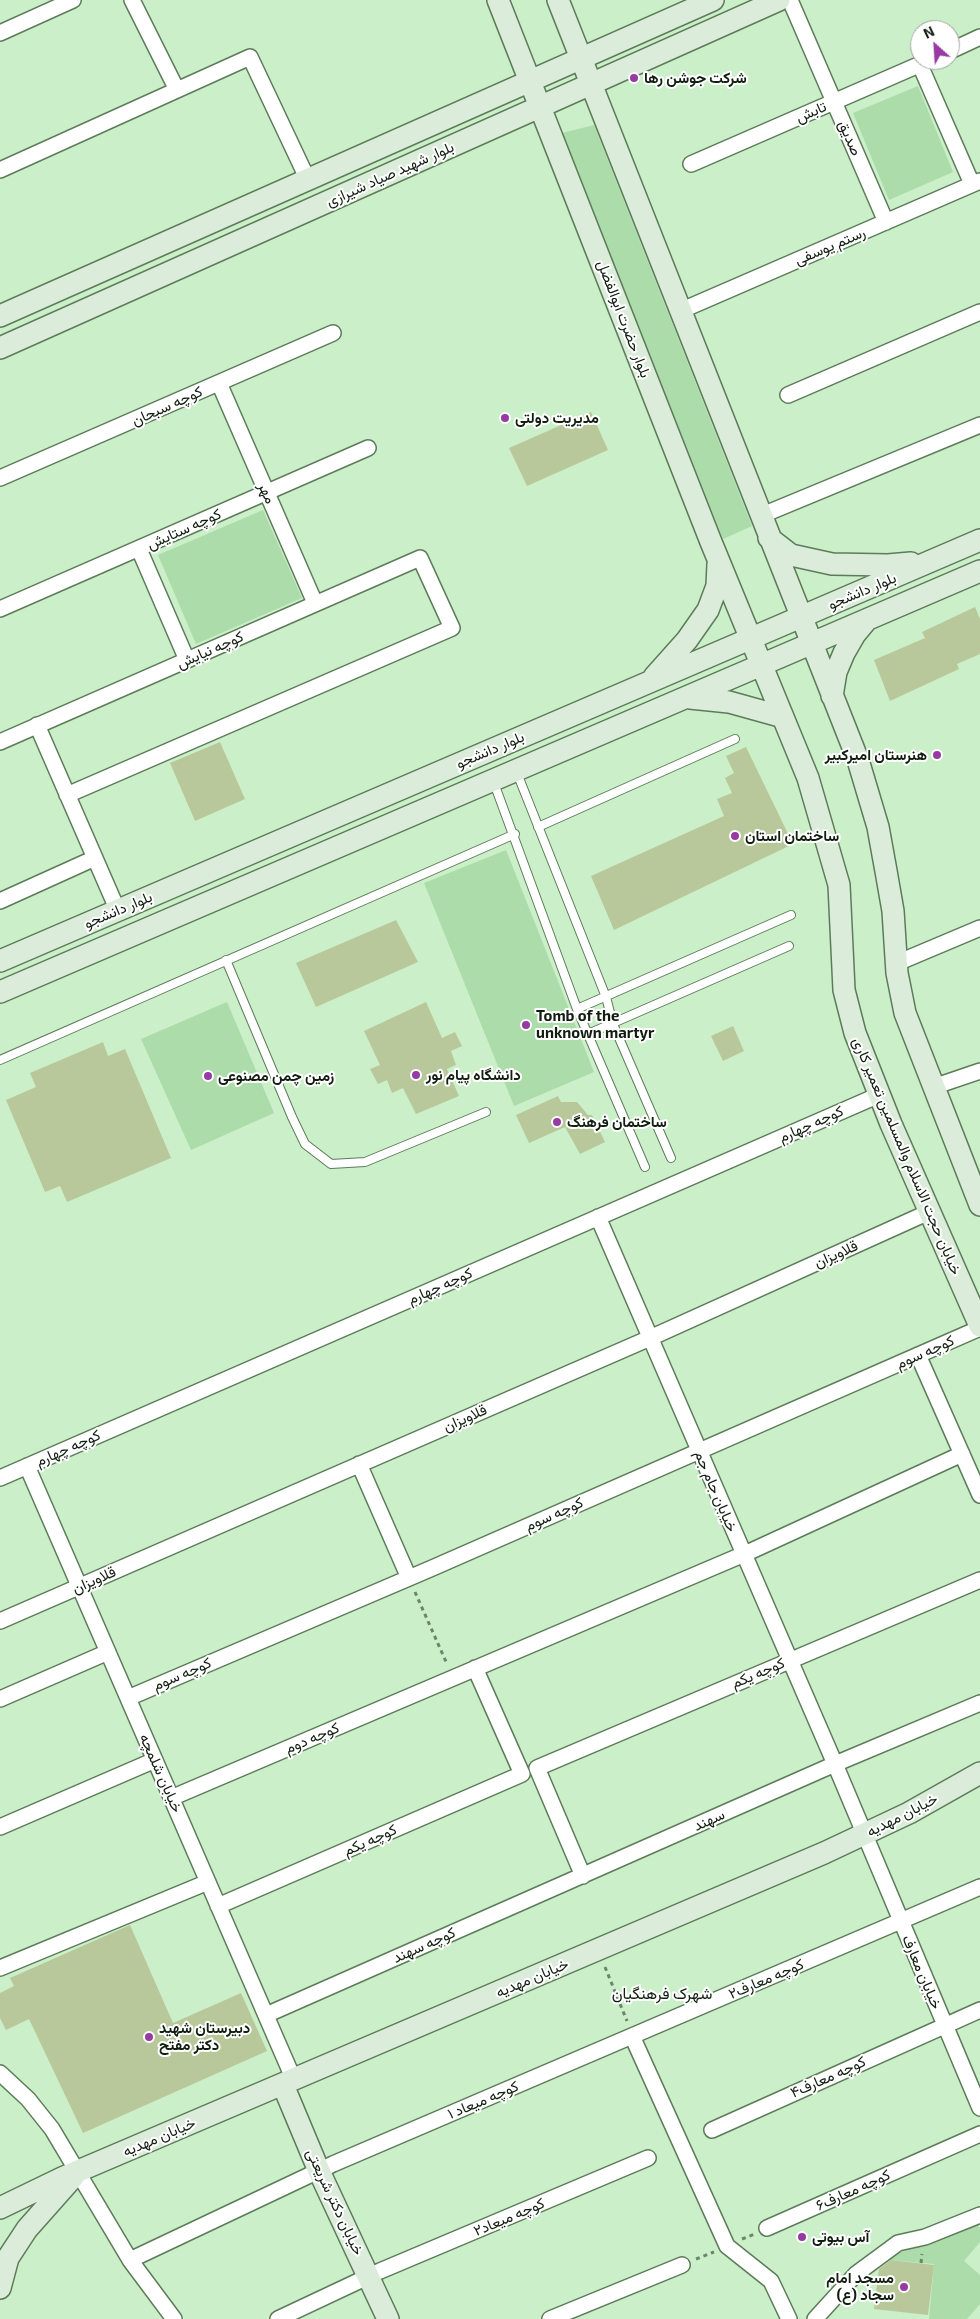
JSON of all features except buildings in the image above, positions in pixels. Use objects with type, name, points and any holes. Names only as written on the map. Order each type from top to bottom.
[{"type":"main road","name":"بلوار حضرت ابوالفضل","points":[[498,0],[750,638]]},
{"type":"main road","points":[[558,0],[760,516],[858,760],[878,828],[893,911],[897,974],[905,1013],[978,1196]]},
{"type":"main road","name":"بلوار شهید صیاد شیرازی","points":[[0,316],[713,0]]},
{"type":"main road","name":"بلوار شهید صیاد شیرازی","points":[[0,348],[779,0]]},
{"type":"main road","points":[[769,538],[791,555],[832,564],[888,566],[931,561]]},
{"type":"main road","name":"بلوار دانشجو","points":[[0,961],[980,540]]},
{"type":"main road","points":[[650,682],[687,640],[708,610],[717,586],[718,558]]},
{"type":"main road","name":"بلوار دانشجو","points":[[0,992],[980,571]]},
{"type":"main road","points":[[832,696],[836,672],[844,653],[866,620]]},
{"type":"main road","name":"خیابان حجت الاسلام والمسلمین تعمیر کاری","points":[[750,638],[808,778],[839,885],[844,990],[855,1034],[879,1095],[980,1327]]},
{"type":"main road","points":[[685,698],[713,699],[729,702],[783,718]]},
{"type":"main road","name":"خیابان مهدیه","points":[[0,2208],[78,2172],[864,1835],[909,1813],[980,1773]]},
{"type":"main road","name":"خیابان دکتر شریعتی","points":[[288,2083],[326,2168],[388,2319]]},
{"type":"main road","name":"خیابان مهدیه","points":[[0,2288],[8,2258],[27,2229],[78,2172]]},
{"type":"street","points":[[0,33],[73,0]]},
{"type":"street","points":[[132,0],[177,90]]},
{"type":"street","name":"صدیق","points":[[790,0],[886,222]]},
{"type":"street","points":[[960,46],[980,37]]},
{"type":"street","points":[[0,170],[250,57],[308,180]]},
{"type":"street","name":"تابش","points":[[691,164],[910,69]]},
{"type":"street","points":[[928,70],[976,182]]},
{"type":"street","name":"رستم یوسفی","points":[[680,311],[976,182]]},
{"type":"street","points":[[788,395],[980,312]]},
{"type":"street","name":"کوچه سبحان","points":[[0,478],[333,333]]},
{"type":"street","name":"مهر","points":[[219,383],[315,604]]},
{"type":"street","points":[[760,516],[980,426]]},
{"type":"street","name":"کوچه ستایش","points":[[0,609],[368,448]]},
{"type":"street","points":[[138,549],[187,660]]},
{"type":"street","name":"كوچه نيايش","points":[[0,742],[420,558],[452,628],[67,795]]},
{"type":"street","points":[[37,725],[118,910]]},
{"type":"street","points":[[0,901],[95,858]]},
{"type":"street","points":[[897,963],[980,928]]},
{"type":"street","points":[[933,1087],[980,1071]]},
{"type":"street","name":"کوچه چهارم","points":[[0,1478],[879,1095]]},
{"type":"street","name":"قلاویزان","points":[[0,1621],[650,1338],[929,1212]]},
{"type":"street","name":"خیابان جام جم","points":[[598,1217],[699,1451],[746,1553],[789,1659],[835,1764]]},
{"type":"street","name":"کوچه سوم","points":[[128,1698],[409,1578],[980,1327]]},
{"type":"street","points":[[918,1355],[980,1495]]},
{"type":"street","name":"کوچه دوم","points":[[171,1798],[746,1553],[962,1454]]},
{"type":"street","points":[[359,1464],[409,1578]]},
{"type":"street","name":"خیابان شلمچه","points":[[27,1466],[266,2014],[288,2083]]},
{"type":"street","name":"کوچه یکم","points":[[583,1876],[537,1768],[789,1659],[980,1580]]},
{"type":"street","points":[[0,1699],[108,1652]]},
{"type":"street","name":"کوچه یکم","points":[[218,1906],[522,1774],[475,1668]]},
{"type":"street","name":"سهند","points":[[583,1876],[835,1764],[980,1703]]},
{"type":"street","points":[[0,1827],[155,1760]]},
{"type":"street","name":"خیابان معارف","points":[[835,1764],[980,2108]]},
{"type":"street","name":"کوچه سهند","points":[[266,2014],[583,1876]]},
{"type":"street","points":[[0,1968],[208,1882]]},
{"type":"street","name":"کوچه معارف۲","points":[[632,2036],[980,1887]]},
{"type":"street","name":"کوچه معارف۴","points":[[712,2130],[980,2010]]},
{"type":"street","points":[[632,2036],[727,2246],[771,2281],[789,2319]]},
{"type":"street","name":"کوچه میعاد ۱","points":[[130,2260],[326,2168],[632,2036]]},
{"type":"street","points":[[0,2073],[28,2099],[40,2114],[78,2172],[130,2260],[174,2319]]},
{"type":"street","name":"کوچه معارف۶","points":[[767,2228],[980,2134]]},
{"type":"street","name":"کوچه میعاد۲","points":[[278,2319],[370,2277],[648,2158]]},
{"type":"street","points":[[814,2319],[856,2274],[898,2243],[923,2238],[980,2215]]},
{"type":"street","points":[[550,2319],[682,2265]]},
{"type":"lane","points":[[538,827],[735,739]]},
{"type":"lane","points":[[516,771],[606,996],[613,1024],[671,1158]]},
{"type":"lane","points":[[493,781],[515,834],[578,1009],[645,1167]]},
{"type":"lane","points":[[0,1060],[515,834]]},
{"type":"lane","points":[[578,1009],[792,915]]},
{"type":"lane","points":[[588,1034],[788,946]]},
{"type":"lane","points":[[226,960],[302,1137],[306,1144],[331,1164],[365,1162],[486,1112]]},
{"type":"path","points":[[409,1578],[452,1678]]},
{"type":"path","points":[[598,1950],[632,2036]]},
{"type":"path","points":[[682,2265],[767,2228]]},
{"type":"green space","points":[[918,86],[953,172],[889,200],[853,113]]},
{"type":"green space","points":[[594,125],[752,526],[723,539],[562,133]]},
{"type":"green space","points":[[263,510],[302,598],[196,644],[158,555]]},
{"type":"green space","points":[[506,850],[594,1072],[514,1106],[424,883]]},
{"type":"green space","name":"زمین چمن مصنوعی","points":[[227,1002],[274,1113],[191,1150],[141,1039]]},
{"type":"green space","points":[[975,2222],[980,2228],[980,2242],[964,2261],[980,2275],[980,2304],[967,2319],[929,2319],[934,2264],[880,2259],[925,2244]]},
{"type":"place","name":"شرکت جوشن رها","points":[[634,78]]},
{"type":"place","name":"مدیریت دولتی","points":[[505,418]]},
{"type":"place","name":"هنرستان امیرکبیر","points":[[937,755]]},
{"type":"place","name":"ساختمان استان","points":[[735,836]]},
{"type":"place","name":"Tomb of the unknown martyr","points":[[526,1025]]},
{"type":"place","name":"دانشگاه پیام نور","points":[[416,1075]]},
{"type":"place","name":"زمین چمن مصنوعی","points":[[208,1076]]},
{"type":"place","name":"ساختمان فرهنگ","points":[[557,1122]]},
{"type":"place","name":"دبیرستان شهید دکتر مفتح","points":[[149,2037]]},
{"type":"place","name":"آس بیوتی","points":[[802,2237]]},
{"type":"place","name":"مسجد امام سجاد (ع)","points":[[904,2287]]},
{"type":"district","name":"شهرک فرهنگیان","points":[[662,1994]]}]
